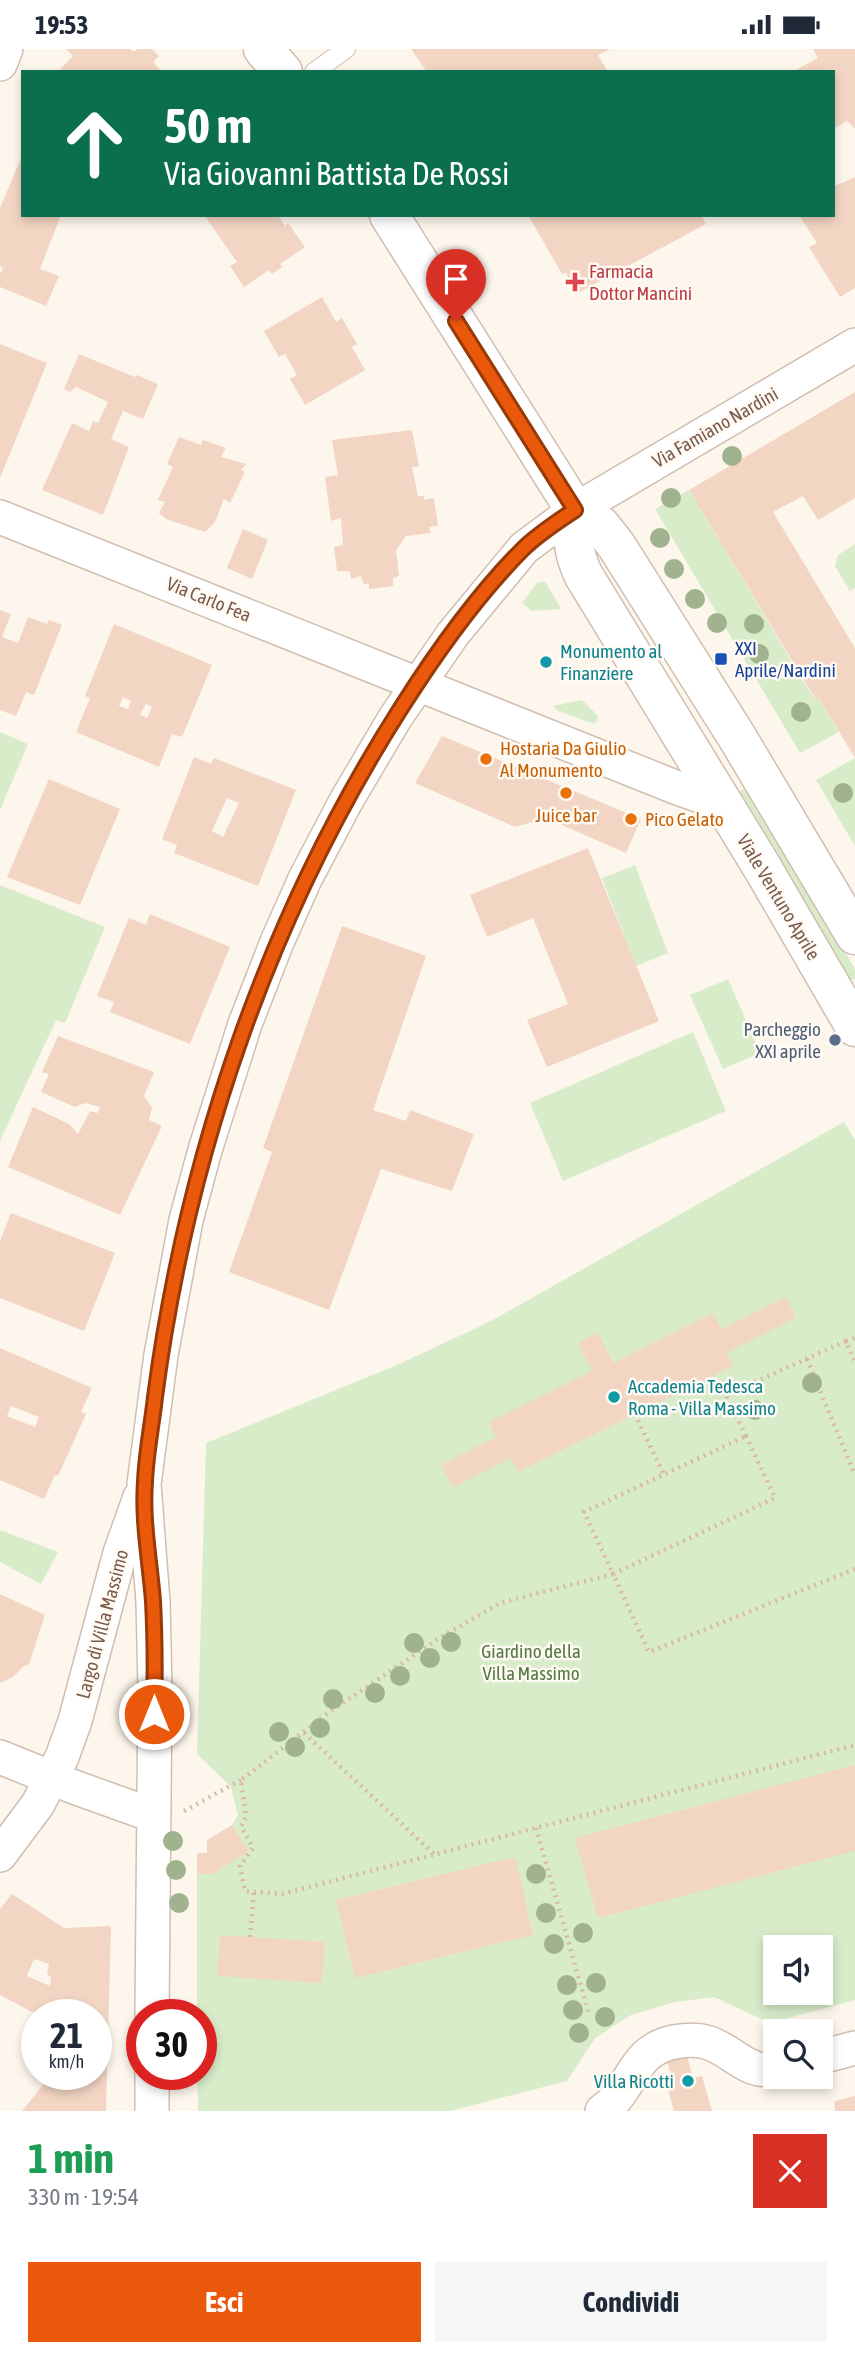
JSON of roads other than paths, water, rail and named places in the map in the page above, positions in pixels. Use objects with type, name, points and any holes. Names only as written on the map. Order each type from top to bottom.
[{"type":"street","points":[[0,64],[6,49]]},
{"type":"street","points":[[263,49],[281,70]]},
{"type":"street","points":[[390,217],[575,510],[601,526],[617,545],[737,737],[855,935]]},
{"type":"street","name":"Via Famiano Nardini","points":[[144,1485],[161,1355],[186,1220],[209,1137],[246,1024],[277,942],[305,879],[372,755],[417,683],[461,623],[516,557],[540,535],[575,510],[855,345]]},
{"type":"street","name":"Viale Ventuno Aprile","points":[[575,510],[572,537],[580,567],[853,1019]]},
{"type":"street","name":"Via Carlo Fea","points":[[0,517],[663,782],[723,803]]},
{"type":"street","name":"Largo di Villa Massimo","points":[[0,1855],[38,1804],[52,1778],[75,1721],[120,1553],[144,1485]]},
{"type":"street","name":"Largo di Villa Massimo","points":[[144,1485],[153,1602],[155,1689],[152,1999]]},
{"type":"street","points":[[0,1757],[152,1815]]},
{"type":"street","points":[[601,2111],[618,2097],[643,2057],[668,2043],[702,2041],[723,2048],[757,2070],[763,2070]]},
{"type":"street","points":[[833,2054],[855,2048]]},
{"type":"street","points":[[152,2090],[152,2111]]},
{"type":"lane","points":[[317,70],[345,49]]},
{"type":"place","name":"Farmacia Dottor Mancini","points":[[575,282]]},
{"type":"place","name":"XXI Aprile/Nardini","points":[[721,659]]},
{"type":"place","name":"Monumento al Finanziere","points":[[546,662]]},
{"type":"place","name":"Hostaria Da Giulio Al Monumento","points":[[486,759]]},
{"type":"place","name":"Juice bar","points":[[566,793]]},
{"type":"place","name":"Pico Gelato","points":[[631,819]]},
{"type":"place","name":"Parcheggio XXI aprile","points":[[835,1040]]},
{"type":"place","name":"Accademia Tedesca Roma - Villa Massimo","points":[[614,1397]]},
{"type":"place","name":"Villa Ricotti","points":[[688,2081]]},
{"type":"park label","name":"Giardino della Villa Massimo","points":[[531,1662]]}]
